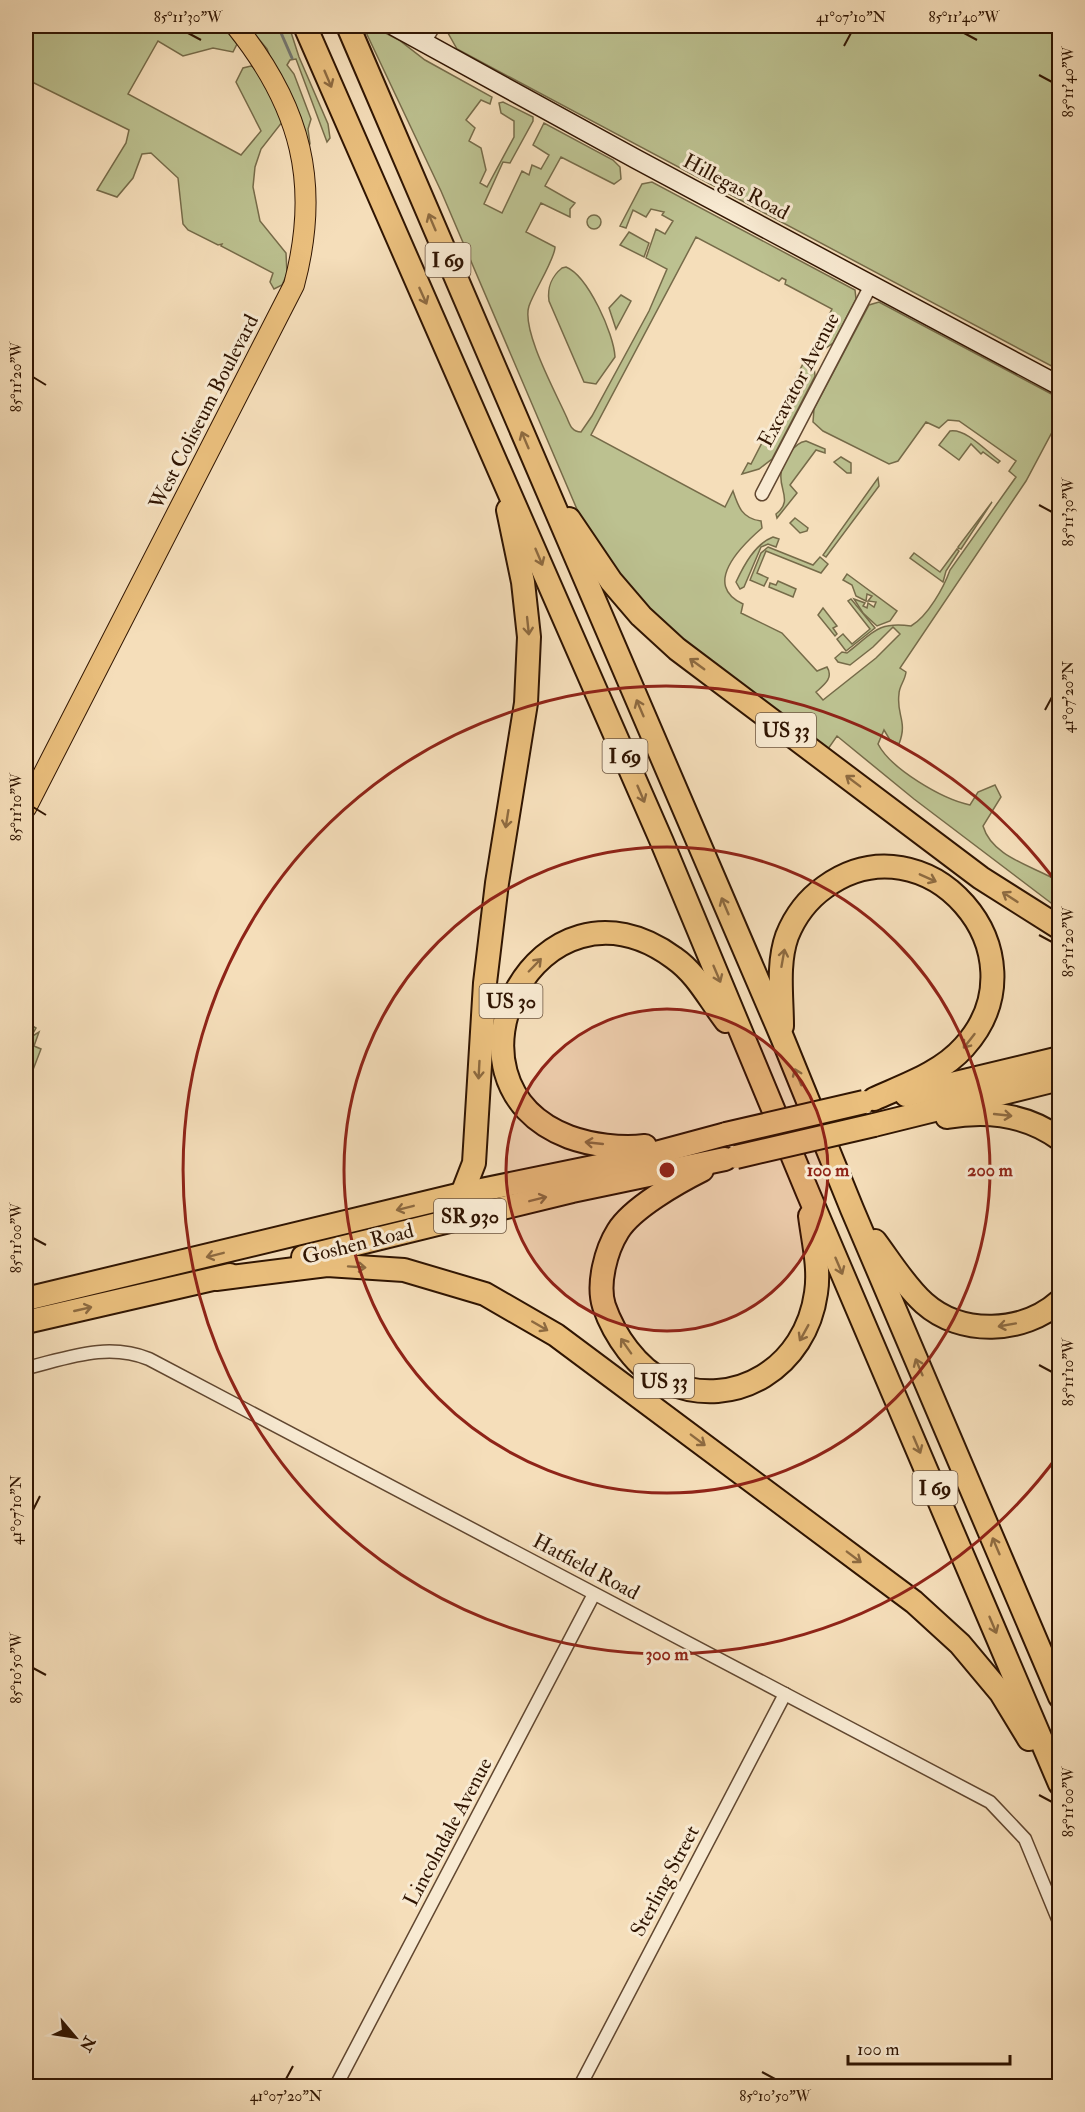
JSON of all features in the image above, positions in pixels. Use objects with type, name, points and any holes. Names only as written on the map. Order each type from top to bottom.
[{"type":"highway","name":"I 69","points":[[305,26],[499,465],[1059,1784]]},
{"type":"highway","name":"I 69","points":[[348,26],[782,1037],[852,1209],[1059,1697]]},
{"type":"highway","points":[[462,1194],[474,1163],[485,983],[497,883],[526,703],[529,637],[523,582],[499,465]]},
{"type":"highway","name":"US 33","points":[[547,494],[575,526],[611,581],[641,616],[677,650],[981,878],[1059,928]]},
{"type":"highway","points":[[782,1037],[781,969],[786,938],[797,915],[818,892],[840,876],[866,868],[895,867],[923,875],[945,885],[964,902],[980,923],[989,947],[994,976],[988,1005],[978,1030],[944,1065],[869,1100]]},
{"type":"highway","name":"US 30","points":[[748,1048],[697,979],[676,959],[651,943],[628,935],[595,933],[565,942],[540,959],[519,982],[507,1009],[501,1037],[504,1065],[516,1093],[531,1114],[551,1130],[583,1142],[633,1148],[720,1135],[869,1100],[906,1095],[1059,1058]]},
{"type":"highway","name":"US 33","points":[[808,1193],[817,1291],[809,1324],[794,1351],[768,1376],[736,1389],[705,1390],[666,1382],[636,1361],[616,1333],[603,1304],[606,1257],[618,1230],[646,1205],[690,1176],[730,1158],[1059,1079]]},
{"type":"highway","points":[[878,1124],[957,1115],[1007,1114],[1043,1126],[1059,1139]]},
{"type":"highway","name":"SR 930","points":[[26,1299],[462,1194],[637,1158],[720,1135]]},
{"type":"highway","name":"Goshen Road","points":[[26,1322],[216,1279],[572,1191],[730,1158]]},
{"type":"highway","points":[[852,1209],[924,1303],[951,1320],[977,1326],[1003,1327],[1027,1321],[1059,1301]]},
{"type":"highway","points":[[216,1279],[327,1265],[404,1270],[485,1294],[556,1335],[914,1602],[960,1644],[1001,1693],[1059,1791]]},
{"type":"main road","name":"West Coliseum Boulevard","points":[[26,808],[282,314],[298,273],[307,204],[300,147],[288,107],[276,82],[257,51],[236,26]]},
{"type":"main road","name":"Hillegas Road","points":[[398,28],[1059,386]]},
{"type":"street","points":[[424,43],[434,26]]},
{"type":"street","name":"Excavator Avenue","points":[[762,494],[871,285]]},
{"type":"street","name":"Hatfield Road","points":[[26,1368],[100,1350],[140,1355],[990,1802],[1025,1839],[1059,1924]]},
{"type":"street","name":"Lincolndale Avenue","points":[[336,2086],[594,1594]]},
{"type":"street","name":"Sterling Street","points":[[580,2086],[785,1694]]},
{"type":"green space","points":[[26,26],[223,26],[237,44],[233,52],[213,48],[183,56],[158,41],[128,94],[241,155],[261,131],[236,82],[243,68],[251,66],[258,69],[283,121],[261,149],[255,167],[253,187],[260,221],[286,253],[287,274],[282,285],[274,289],[270,282],[273,273],[221,246],[222,244],[218,245],[188,230],[183,224],[178,178],[151,153],[142,154],[133,178],[117,197],[97,190],[126,143],[129,130],[26,79]]},
{"type":"green space","points":[[248,26],[289,26],[299,57],[328,124],[330,138],[327,142],[296,59],[290,60],[287,65],[294,74],[311,119],[308,129],[310,144],[306,147],[267,49]]},
{"type":"green space","points":[[363,26],[372,26],[399,40],[425,60],[492,97],[490,104],[481,100],[466,120],[475,128],[469,141],[481,148],[486,170],[480,183],[487,187],[514,137],[514,121],[501,113],[499,103],[503,102],[533,117],[510,163],[503,162],[484,204],[502,213],[522,171],[529,175],[532,165],[541,169],[549,155],[533,145],[544,123],[613,160],[620,167],[621,179],[614,184],[561,157],[545,186],[575,203],[570,209],[570,217],[541,203],[526,232],[555,247],[552,259],[529,306],[528,317],[541,362],[569,423],[575,431],[581,432],[592,416],[649,311],[667,269],[646,258],[656,229],[665,234],[673,221],[662,215],[664,212],[651,209],[646,217],[633,210],[626,228],[620,226],[642,184],[652,182],[855,290],[856,299],[833,343],[826,348],[813,347],[832,309],[785,284],[786,280],[782,278],[779,281],[696,237],[591,435],[725,507],[733,491],[745,515],[761,521],[762,528],[744,545],[729,566],[725,577],[726,587],[731,596],[743,604],[741,613],[782,633],[817,671],[827,667],[829,678],[816,692],[823,700],[876,658],[900,634],[893,627],[850,665],[838,662],[835,658],[842,652],[847,653],[882,627],[911,626],[923,615],[940,593],[950,570],[1016,477],[1009,471],[1016,461],[959,421],[948,420],[939,428],[926,422],[898,461],[889,464],[823,431],[813,422],[814,409],[869,305],[879,302],[1059,398],[1059,419],[1026,481],[900,668],[906,672],[899,691],[902,729],[899,744],[890,740],[884,730],[878,744],[905,773],[932,790],[959,802],[970,805],[978,792],[995,785],[1001,797],[983,826],[988,837],[995,846],[1014,860],[1058,881],[1059,909],[914,799],[837,736],[828,749],[688,644],[626,587],[585,528],[441,191]]},
{"type":"green space","points":[[448,26],[1059,26],[1059,370],[457,49],[448,33]]},
{"type":"green space","points":[[594,215],[599,217],[601,222],[599,227],[594,229],[589,227],[587,222],[589,217]]},
{"type":"green space","points":[[629,232],[649,243],[644,257],[620,245]]},
{"type":"green space","points":[[566,267],[583,282],[591,293],[605,321],[614,347],[615,357],[596,384],[584,382],[549,301],[553,279],[558,271]]},
{"type":"green space","points":[[621,295],[631,301],[616,329],[609,308]]},
{"type":"green space","points":[[805,360],[814,367],[815,376],[772,459],[759,469],[742,474],[748,463],[751,464]]},
{"type":"green space","points":[[950,431],[963,433],[1000,461],[998,463],[983,452],[981,454],[971,444],[959,460],[939,445]]},
{"type":"green space","points":[[806,441],[825,449],[825,453],[816,450],[790,485],[797,493],[777,518],[776,514],[784,505],[785,500],[781,480],[783,464],[797,445]]},
{"type":"green space","points":[[841,457],[851,463],[851,473],[847,473],[834,462]]},
{"type":"green space","points":[[878,478],[879,486],[826,557],[823,555]]},
{"type":"green space","points":[[992,502],[961,549],[958,548],[958,547]]},
{"type":"green space","points":[[795,518],[808,528],[807,531],[800,533],[790,523]]},
{"type":"green space","points":[[773,537],[779,539],[776,547],[768,544],[761,547],[744,587],[740,589],[736,582],[746,562],[755,550]]},
{"type":"green space","points":[[768,547],[813,565],[820,557],[828,564],[821,573],[766,551],[757,573],[768,578],[764,586],[750,580],[761,553]]},
{"type":"green space","points":[[957,549],[959,551],[946,571],[943,582],[910,558],[914,553],[940,572]]},
{"type":"green space","points":[[847,574],[897,611],[890,621],[877,626],[863,613],[854,599],[865,603],[863,606],[867,608],[868,603],[874,607],[876,602],[868,601],[872,596],[867,594],[866,601],[856,596],[852,585],[843,580]]},
{"type":"green space","points":[[778,581],[796,589],[793,597],[769,587],[770,583],[776,585]]},
{"type":"green space","points":[[851,599],[875,628],[846,651],[837,639],[843,634],[852,644],[870,629],[848,601]]},
{"type":"green space","points":[[823,608],[837,626],[833,628],[837,634],[835,636],[818,615]]},
{"type":"green space","points":[[26,1022],[36,1028],[31,1037],[39,1032],[34,1046],[41,1049],[26,1088]]},
{"type":"waterway","points":[[278,26],[292,58]]}]
